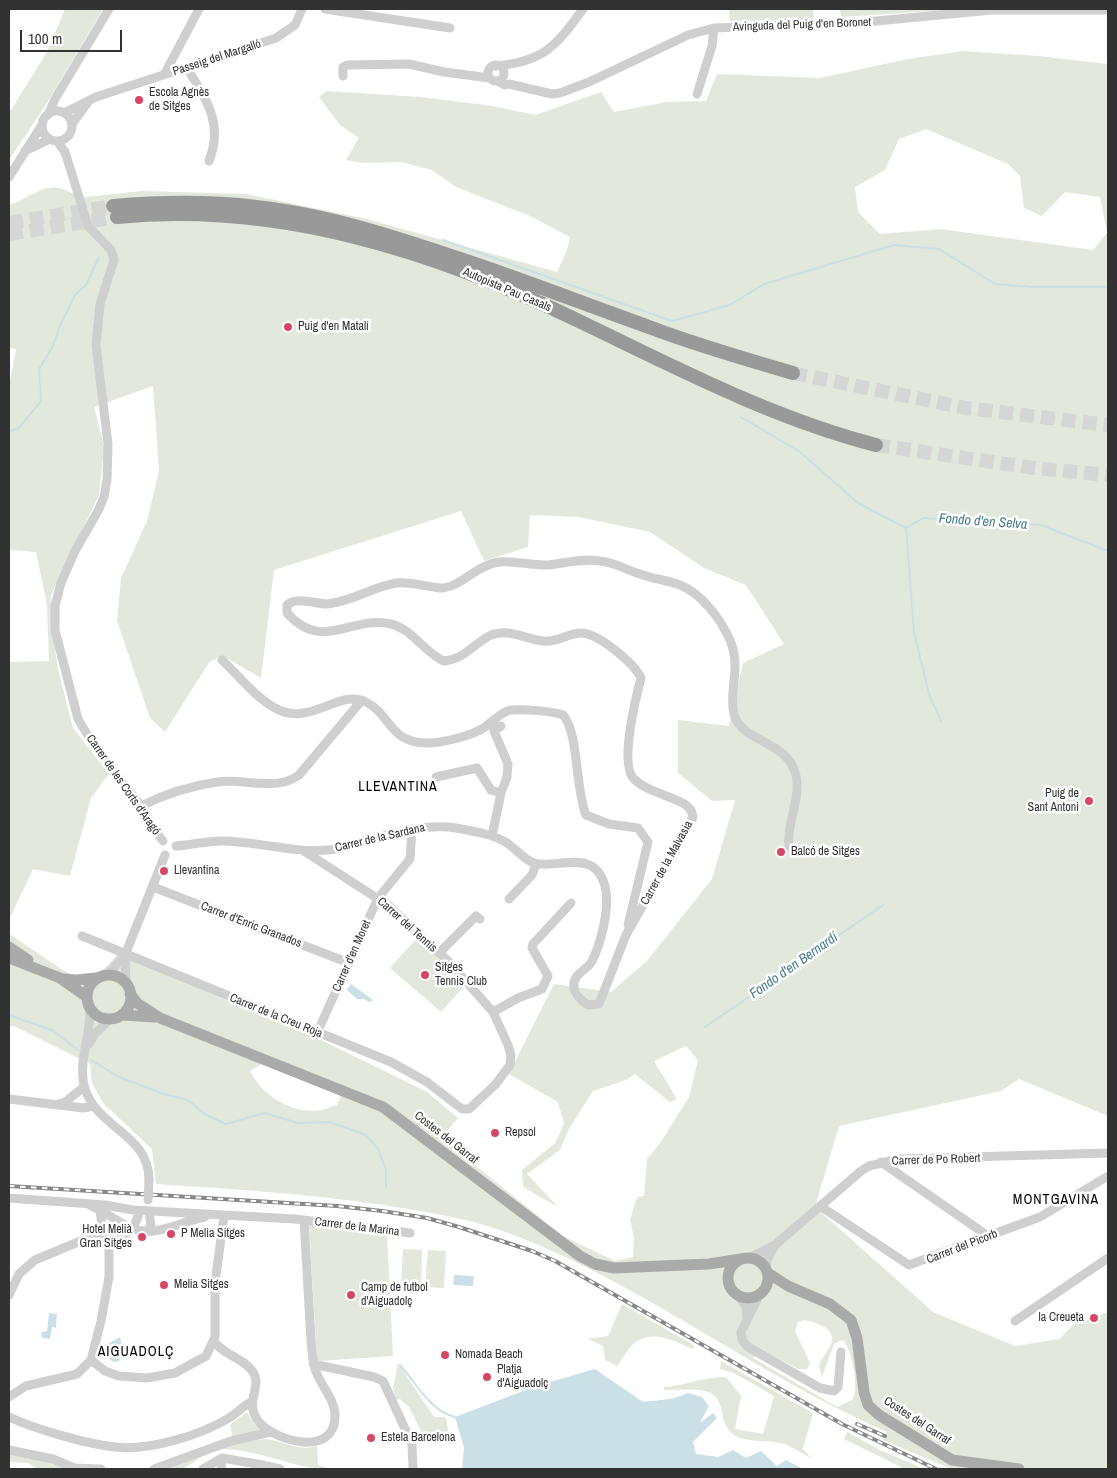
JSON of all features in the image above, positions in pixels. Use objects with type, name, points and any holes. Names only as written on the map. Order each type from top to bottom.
[{"type":"highway","name":"Autopista Pau Casals","points":[[793,372],[651,328],[525,281],[402,239],[344,223],[258,207],[191,202],[115,212],[247,217],[336,232],[378,244],[466,273],[519,294],[751,404],[810,426],[876,445]]},
{"type":"main road","points":[[9,947],[87,997]]},
{"type":"main road","points":[[9,958],[58,977],[77,980],[120,977],[137,1003],[160,1018]]},
{"type":"main road","points":[[102,977],[90,986],[87,997],[90,1009],[98,1016],[110,1019],[122,1015],[160,1018]]},
{"type":"main road","points":[[122,1015],[128,1009],[128,989]]},
{"type":"main road","name":"Costes del Garraf","points":[[160,1018],[383,1106],[573,1251],[595,1264],[624,1268],[709,1264],[745,1259]]},
{"type":"main road","points":[[728,1283],[730,1269],[745,1259],[759,1261],[767,1271],[768,1282],[762,1293]]},
{"type":"main road","points":[[709,1264],[716,1268],[732,1291],[739,1296],[750,1298],[788,1286]]},
{"type":"main road","name":"Costes del Garraf","points":[[767,1271],[788,1286],[830,1304],[851,1320],[857,1338],[864,1392],[873,1410],[952,1460],[1019,1469]]},
{"type":"street","points":[[9,177],[42,125],[55,98],[109,9]]},
{"type":"street","points":[[164,75],[199,9]]},
{"type":"street","name":"Passeig del Margalló","points":[[61,112],[90,100],[286,33],[295,25],[302,9]]},
{"type":"street","points":[[325,9],[450,28]]},
{"type":"street","points":[[344,76],[343,67],[367,64],[409,64],[444,72],[498,72],[544,54],[567,31],[583,9]]},
{"type":"street","name":"Avinguda del Puig d'en Boronet","points":[[498,72],[509,84],[552,94],[560,93],[589,82],[688,35],[714,28],[866,22],[992,10],[1108,10]]},
{"type":"street","points":[[697,94],[712,46],[714,28]]},
{"type":"street","points":[[187,68],[206,100],[212,116],[216,133],[214,148],[209,161]]},
{"type":"street","points":[[55,98],[61,112],[72,124]]},
{"type":"street","points":[[24,151],[58,139],[71,131],[72,124],[90,100]]},
{"type":"street","points":[[48,114],[61,112]]},
{"type":"street","points":[[42,125],[44,133],[58,139]]},
{"type":"street","name":"Carrer de les Corts d'Aragó","points":[[58,139],[65,152],[90,231],[108,245],[114,256],[113,265],[100,304],[96,345],[108,444],[107,480],[98,511],[75,551],[61,583],[55,606],[55,630],[78,719],[93,744],[141,806],[143,816],[163,842]]},
{"type":"street","name":"Carrer de la Malvasia","points":[[536,864],[574,861],[590,866],[602,879],[606,891],[602,930],[592,960],[577,975],[574,981],[577,994],[588,1005],[600,1004],[626,935],[655,887],[668,858],[691,824],[693,814],[680,801],[644,786],[631,776],[628,765],[632,710],[641,678],[634,668],[599,638],[581,633],[547,642],[510,633],[500,633],[491,635],[459,657],[444,662],[394,625],[373,623],[316,632],[308,630],[287,613],[290,602],[335,603],[398,583],[445,587],[458,582],[486,565],[503,561],[548,565],[600,561],[680,585],[694,593],[709,607],[731,641],[736,673],[733,711],[736,721],[743,730],[782,753],[794,769],[797,790],[789,828],[789,846]]},
{"type":"street","points":[[222,660],[274,708],[292,714],[310,713],[347,700],[362,700],[372,705],[398,734],[413,740],[430,743],[480,730],[508,711],[542,710],[563,715],[570,725],[578,788],[586,815],[609,824],[638,828],[648,842],[626,935]]},
{"type":"street","points":[[141,806],[177,791],[219,782],[276,784],[290,782],[299,775],[362,700]]},
{"type":"street","points":[[492,836],[501,793],[504,789],[508,764],[494,731],[501,726]]},
{"type":"street","points":[[436,777],[477,768],[491,790],[501,793]]},
{"type":"street","name":"Carrer de la Sardana","points":[[176,846],[221,841],[304,852],[329,850],[412,829],[433,826],[456,828],[492,836],[507,843],[536,864]]},
{"type":"street","name":"Carrer d'en Moret","points":[[317,1033],[378,898],[410,859],[412,829]]},
{"type":"street","points":[[171,840],[176,846],[172,855],[165,855],[160,850],[163,842],[171,840]]},
{"type":"street","name":"Carrer del Tennis","points":[[304,852],[378,898],[439,953],[494,1012],[508,1045],[511,1055],[510,1065],[504,1075],[477,1102],[469,1109],[462,1109]]},
{"type":"street","points":[[102,977],[125,955],[165,855]]},
{"type":"street","points":[[509,899],[532,875],[536,864]]},
{"type":"street","name":"Carrer d'Enric Granados","points":[[153,887],[349,962]]},
{"type":"street","points":[[494,1012],[518,998],[542,989],[545,985],[548,976],[532,948],[533,944],[571,903]]},
{"type":"street","points":[[439,953],[476,916],[480,919]]},
{"type":"street","name":"Carrer de la Creu Roja","points":[[82,936],[391,1062],[427,1082],[462,1109]]},
{"type":"street","points":[[125,955],[128,989]]},
{"type":"street","points":[[9,1295],[19,1274],[35,1260],[102,1234],[127,1233],[133,1229],[145,1211],[148,1200],[149,1180],[148,1168],[143,1153],[94,1106],[84,1087],[83,1065],[90,1009]]},
{"type":"street","points":[[86,1048],[95,1034],[110,1019]]},
{"type":"street","points":[[58,1104],[65,1102],[84,1087]]},
{"type":"street","points":[[9,1099],[83,1108],[94,1106]]},
{"type":"street","name":"Carrer de Po Robert","points":[[745,1259],[775,1245],[861,1171],[882,1162],[899,1159],[1108,1153]]},
{"type":"street","name":"Carrer de Po Robert","points":[[1097,1154],[1108,1158]]},
{"type":"street","points":[[882,1162],[988,1236]]},
{"type":"street","name":"Carrer del Picorb","points":[[820,1206],[909,1265],[1040,1217],[1108,1176]]},
{"type":"street","points":[[9,1198],[220,1216]]},
{"type":"street","points":[[87,1204],[133,1229],[146,1232],[157,1231],[190,1220],[220,1216]]},
{"type":"street","points":[[9,1397],[26,1386],[77,1374],[91,1360],[101,1321],[109,1277],[109,1244],[102,1234],[100,1210]]},
{"type":"street","points":[[145,1211],[151,1225],[146,1232]]},
{"type":"street","points":[[91,1360],[105,1371],[119,1376],[147,1378],[176,1373],[202,1360],[214,1341],[215,1283],[220,1216]]},
{"type":"street","name":"Carrer de la Marina","points":[[220,1216],[304,1220],[410,1233]]},
{"type":"street","points":[[214,1341],[252,1371],[255,1380],[251,1402],[252,1409],[258,1421],[271,1432],[291,1441],[304,1442],[321,1439],[332,1429],[335,1412],[314,1364],[304,1220]]},
{"type":"street","name":"Carrer de Po Robert","points":[[767,1271],[767,1260],[775,1245]]},
{"type":"street","points":[[1015,1321],[1108,1258]]},
{"type":"street","points":[[762,1293],[742,1328],[742,1335],[748,1347],[820,1388],[834,1391],[838,1387],[841,1352]]},
{"type":"street","points":[[739,1296],[746,1307],[747,1321]]},
{"type":"street","points":[[314,1364],[374,1377],[384,1381],[412,1444],[413,1469]]},
{"type":"street","points":[[9,1416],[45,1431],[115,1448],[141,1447],[205,1430],[230,1418],[251,1402]]},
{"type":"street","points":[[154,1469],[222,1444],[271,1432]]},
{"type":"street","points":[[9,1450],[53,1460],[74,1468],[101,1469]]},
{"type":"street","points":[[221,1469],[222,1458]]},
{"type":"street","points":[[203,1469],[222,1458],[239,1463],[280,1469]]},
{"type":"shaded area","points":[[65,9],[103,9],[45,106],[9,160],[9,110],[11,110],[47,52]]},
{"type":"shaded area","points":[[729,9],[813,9],[814,20],[730,21]]},
{"type":"shaded area","points":[[840,9],[966,9],[841,17]]},
{"type":"shaded area","points":[[963,51],[1038,56],[1108,64],[1108,1116],[1019,1079],[1001,1091],[839,1126],[815,1207],[933,1312],[1015,1346],[1059,1339],[1073,1325],[1108,1312],[1108,1469],[952,1469],[883,1440],[887,1432],[839,1410],[793,1385],[610,1279],[514,1235],[466,1220],[356,1201],[270,1192],[156,1184],[152,1149],[103,1103],[92,1083],[90,1064],[14,1026],[9,1026],[9,934],[74,976],[88,976],[99,972],[117,954],[319,1039],[427,1092],[458,1118],[441,1138],[563,1236],[615,1261],[633,1257],[634,1238],[630,1220],[637,1197],[644,1196],[647,1159],[661,1142],[689,1097],[698,1060],[686,1046],[654,1061],[677,1099],[670,1102],[635,1074],[626,1080],[593,1091],[569,1129],[560,1150],[527,1174],[558,1207],[523,1187],[522,1170],[555,1143],[564,1124],[558,1102],[509,1074],[554,984],[611,992],[647,961],[712,879],[735,800],[712,801],[678,773],[678,720],[729,726],[743,663],[784,644],[746,585],[704,568],[650,532],[579,517],[530,515],[528,547],[484,561],[461,511],[274,570],[261,678],[223,656],[210,661],[165,732],[150,718],[117,621],[121,578],[147,521],[159,471],[153,386],[94,407],[104,447],[99,495],[51,595],[51,621],[58,669],[73,728],[109,774],[91,798],[70,876],[33,869],[9,920],[9,662],[49,661],[47,605],[36,552],[9,550],[9,386],[16,349],[9,348],[9,205],[51,188],[68,191],[78,198],[141,191],[246,194],[367,219],[557,272],[567,250],[570,237],[530,216],[456,187],[432,170],[401,162],[363,163],[346,160],[359,138],[340,125],[319,97],[327,91],[420,97],[493,106],[535,115],[601,92],[614,112],[667,102],[706,101],[717,74],[820,78],[908,59]],"holes":[[[926,129],[1008,164],[1020,176],[1024,208],[1042,216],[1065,192],[1100,197],[1107,233],[1093,250],[941,229],[880,234],[858,212],[855,187],[885,170],[899,139]],[[263,1063],[341,1095],[337,1105],[322,1110],[300,1110],[271,1096],[250,1071]],[[804,1320],[814,1322],[824,1327],[831,1334],[831,1344],[819,1365],[822,1377],[834,1344],[842,1340],[846,1344],[854,1369],[855,1388],[852,1400],[837,1407],[753,1358],[759,1349],[798,1369],[807,1369],[810,1363],[795,1331],[798,1322]]]},
{"type":"shaded area","name":"Sitges Tennis Club","points":[[417,938],[442,961],[440,963],[464,986],[441,1012],[390,968]]},
{"type":"shaded area","points":[[351,984],[373,1000],[369,1002],[364,999],[357,999],[347,990]]},
{"type":"shaded area","name":"Camp de futbol d'Aiguadolç","points":[[309,1225],[387,1234],[393,1356],[317,1361]]},
{"type":"shaded area","points":[[403,1249],[422,1250],[421,1286],[401,1286]]},
{"type":"shaded area","points":[[428,1250],[446,1251],[444,1288],[425,1287]]},
{"type":"shaded area","points":[[454,1275],[474,1276],[473,1286],[453,1285]]},
{"type":"shaded area","points":[[622,1304],[695,1346],[692,1349],[666,1338],[644,1338],[634,1343],[617,1366],[605,1360],[603,1346],[588,1339],[608,1336]]},
{"type":"shaded area","points":[[49,1313],[57,1314],[56,1328],[52,1327],[50,1339],[42,1338],[41,1332],[47,1331]]},
{"type":"shaded area","points":[[120,1337],[123,1348],[119,1361],[114,1362],[105,1356],[106,1345]]},
{"type":"shaded area","points":[[721,1361],[813,1413],[803,1449],[811,1458],[784,1444],[738,1437],[725,1425],[719,1403],[716,1397],[709,1392],[698,1390],[664,1390],[664,1387],[710,1378],[726,1377],[741,1396],[735,1429],[763,1434],[774,1396],[734,1373],[720,1369]]},
{"type":"shaded area","points":[[398,1363],[434,1417],[446,1417],[450,1443],[444,1437],[423,1435],[409,1407],[400,1399],[396,1400],[393,1389]]},
{"type":"shaded area","points":[[595,1369],[643,1402],[672,1398],[688,1393],[702,1397],[709,1406],[700,1423],[713,1413],[717,1418],[693,1442],[696,1454],[718,1457],[733,1450],[746,1458],[761,1451],[777,1466],[786,1460],[803,1469],[462,1469],[464,1448],[455,1417],[536,1386]]},
{"type":"shaded area","points":[[247,1412],[254,1424],[265,1434],[233,1439],[230,1425]]},
{"type":"shaded area","points":[[847,1432],[880,1450],[924,1469],[905,1469],[844,1439]]},
{"type":"shaded area","points":[[264,1439],[303,1448],[317,1446],[318,1465],[330,1469],[303,1466],[249,1452],[221,1449],[206,1454],[182,1469],[165,1469],[229,1444]]},
{"type":"shaded area","points":[[9,1451],[23,1455],[25,1458],[51,1461],[52,1464],[66,1469],[37,1469],[28,1463],[9,1462]]},
{"type":"waterway","points":[[443,240],[672,321],[730,305],[764,284],[894,245],[939,249],[995,284],[1031,287],[1108,287]]},
{"type":"waterway","points":[[9,431],[19,428],[41,401],[39,369],[53,346],[59,328],[75,295],[86,285],[99,257]]},
{"type":"waterway","name":"Fondo d'en Selva","points":[[741,417],[800,452],[858,503],[906,528],[923,518],[1041,525],[1108,551]]},
{"type":"waterway","points":[[906,528],[914,632],[929,694],[941,721]]},
{"type":"waterway","name":"Fondo d'en Bernardí","points":[[705,1027],[883,905]]},
{"type":"waterway","points":[[9,1015],[54,1031],[79,1051]]},
{"type":"waterway","points":[[91,1060],[119,1077],[164,1094],[188,1100],[206,1115],[226,1124],[265,1113],[298,1123],[330,1122],[366,1135],[378,1149],[386,1170],[386,1187]]},
{"type":"waterway","points":[[400,1365],[431,1403],[446,1414],[455,1417]]},
{"type":"tunnel","points":[[9,223],[113,206]]},
{"type":"tunnel","points":[[9,234],[117,217]]},
{"type":"tunnel","points":[[793,373],[966,408],[1108,425]]},
{"type":"tunnel","points":[[876,445],[1034,468],[1108,475]]},
{"type":"railway","points":[[9,1186],[337,1206],[427,1218],[459,1227],[532,1251],[555,1261],[842,1424],[936,1469]]},
{"type":"railway","points":[[857,1424],[885,1436]]},
{"type":"place","name":"Escola Agnès de Sitges","points":[[139,100]]},
{"type":"place","name":"Puig d'en Matalí","points":[[288,327]]},
{"type":"place","name":"Puig de Sant Antoni","points":[[1089,801]]},
{"type":"place","name":"Balcó de Sitges","points":[[781,852]]},
{"type":"place","name":"Llevantina","points":[[164,871]]},
{"type":"place","name":"Sitges Tennis Club","points":[[425,975]]},
{"type":"place","name":"Repsol","points":[[495,1133]]},
{"type":"place","name":"P Melia Sitges","points":[[171,1234]]},
{"type":"place","name":"Hotel Melià Gran Sitges","points":[[142,1237]]},
{"type":"place","name":"Melia Sitges","points":[[164,1285]]},
{"type":"place","name":"Camp de futbol d'Aiguadolç","points":[[351,1295]]},
{"type":"place","name":"la Creueta","points":[[1094,1318]]},
{"type":"place","name":"Nomada Beach","points":[[445,1355]]},
{"type":"place","name":"Platja d'Aiguadolç","points":[[487,1377]]},
{"type":"place","name":"Estela Barcelona","points":[[371,1438]]},
{"type":"district","name":"LLEVANTINA","points":[[398,787]]},
{"type":"district","name":"MONTGAVINA","points":[[1056,1200]]},
{"type":"district","name":"AIGUADOLÇ","points":[[136,1352]]}]
